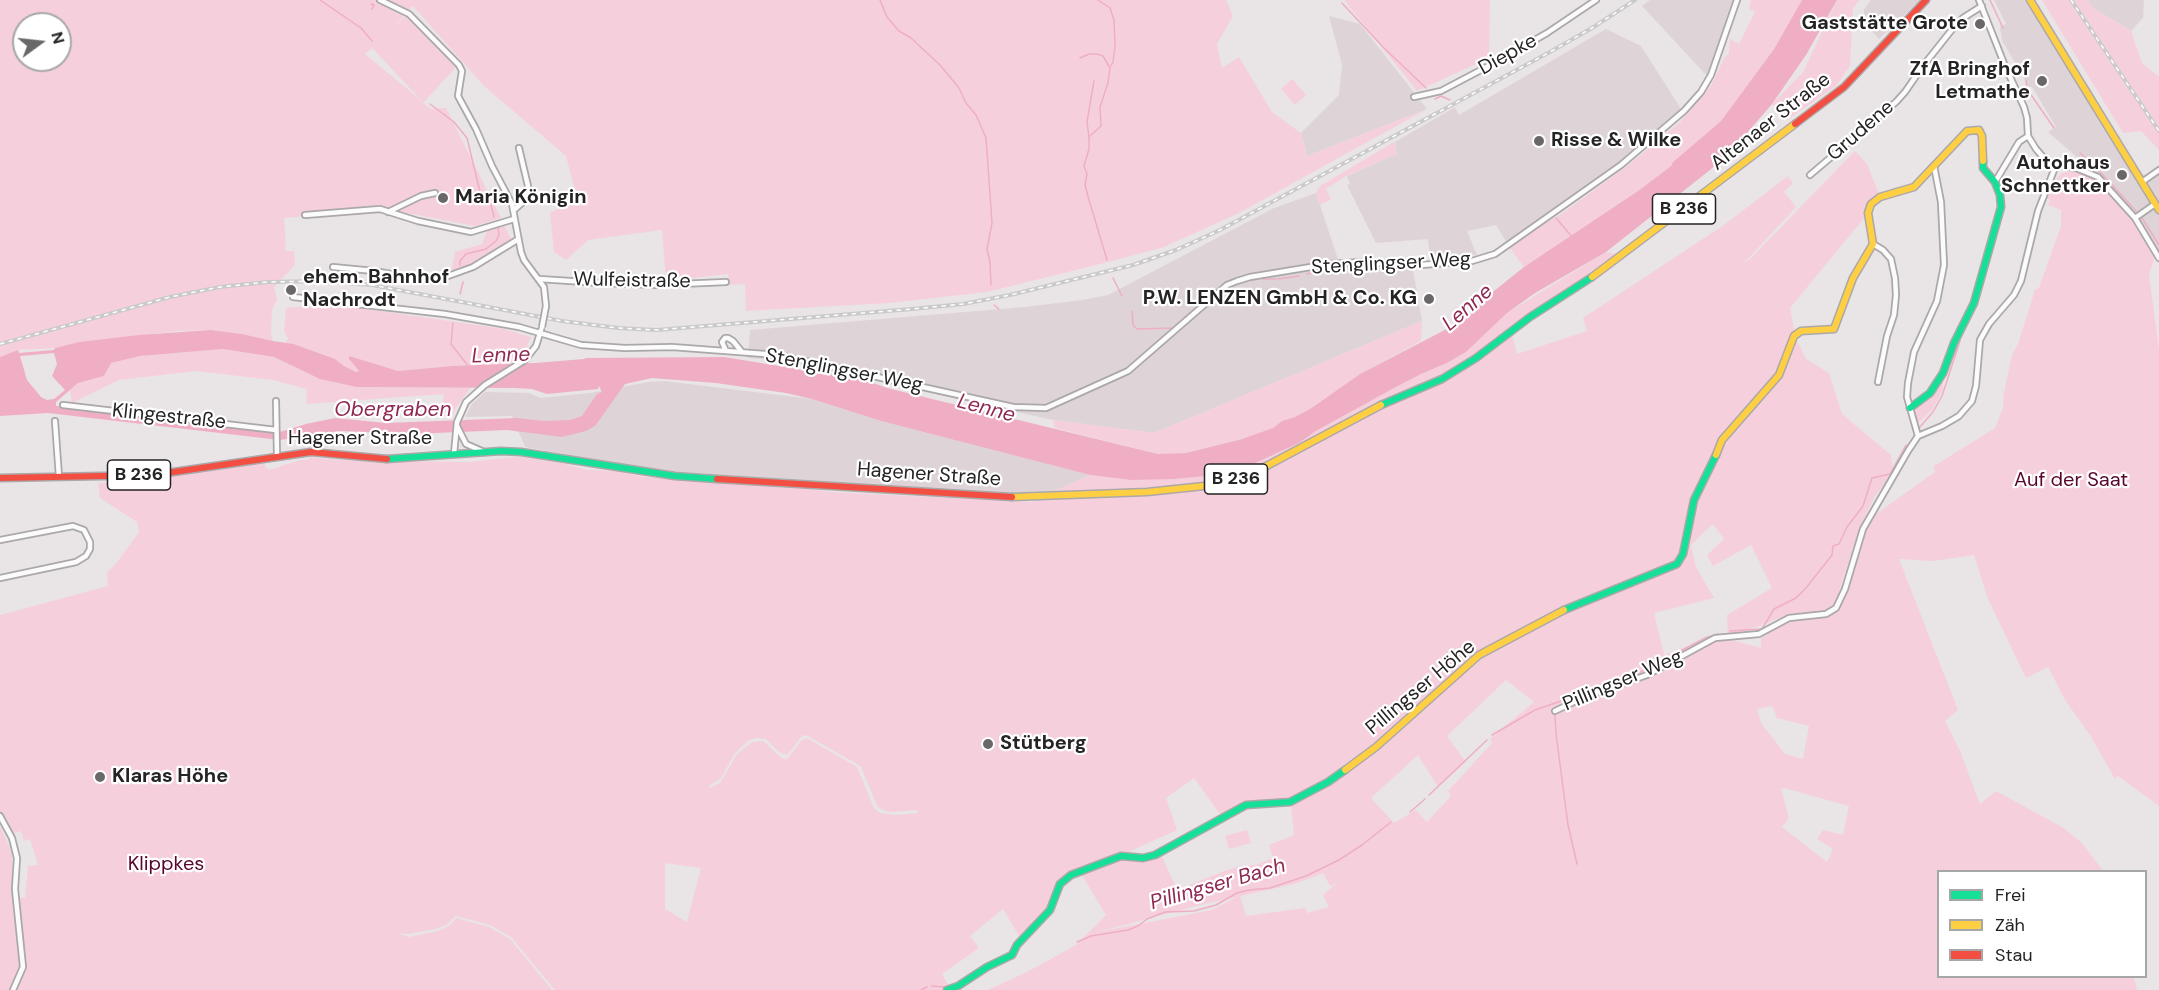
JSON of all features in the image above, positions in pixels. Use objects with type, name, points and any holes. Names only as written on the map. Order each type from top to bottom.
[{"type":"main road","name":"Altenaer Straße","points":[[1097,495],[1204,486],[1248,474],[1371,410],[1442,379],[1476,358],[1530,317],[1599,273],[1844,87],[1926,0]]},
{"type":"main road","points":[[2030,0],[2157,207]]},
{"type":"main road","points":[[1873,244],[1868,213],[1870,204],[1880,197],[1914,187],[1967,131],[1976,129],[1982,136],[1983,168],[1995,182],[2000,195],[2001,207],[1974,303],[1939,382],[1925,397],[1910,408]]},
{"type":"main road","name":"Pillingser Höhe","points":[[947,990],[1012,955],[1017,945],[1050,910],[1060,884],[1071,875],[1121,856],[1143,858],[1155,855],[1254,802],[1296,800],[1328,782],[1377,747],[1479,656],[1558,613],[1677,564],[1683,554],[1694,500],[1712,468],[1722,440],[1779,375],[1794,336],[1801,332],[1835,333],[1853,278],[1873,244]]},
{"type":"main road","name":"Hagener Straße","points":[[0,478],[153,475],[277,456],[324,453],[395,460],[485,452],[521,452],[653,473],[718,479],[1026,498],[1097,495]]},
{"type":"street","points":[[380,0],[409,14],[459,65],[462,71],[458,96],[514,210],[517,240],[524,261],[539,279],[545,291],[546,306],[537,341],[525,360],[485,385],[466,402],[457,424],[454,454]]},
{"type":"street","name":"Diepke","points":[[1414,97],[1441,91],[1477,73],[1547,33],[1596,0]]},
{"type":"street","name":"Stenglingser Weg","points":[[293,297],[445,314],[541,329],[581,345],[625,348],[672,346],[778,355],[1013,407],[1046,408],[1128,372],[1227,285],[1237,281],[1329,264],[1361,262],[1421,265],[1482,259],[1494,254],[1621,165],[1684,111],[1701,92],[1711,75],[1737,0]]},
{"type":"street","points":[[1979,0],[2024,107],[2028,136],[2043,157],[2056,165],[2076,168],[2098,177],[2135,218],[2159,258]]},
{"type":"street","name":"Grudene","points":[[1810,175],[1896,102],[1954,27],[1963,18],[1982,6]]},
{"type":"street","points":[[1995,182],[2019,142],[2028,136]]},
{"type":"street","points":[[514,210],[524,201],[528,186],[519,148]]},
{"type":"street","points":[[1934,166],[1942,212],[1943,276],[1937,301],[1914,352],[1908,383],[1910,408],[1918,436],[1959,417],[1972,401],[1976,386],[1980,340],[1989,324],[2014,295],[2021,281],[2038,211],[2056,165]]},
{"type":"street","points":[[2142,182],[2159,170]]},
{"type":"street","points":[[388,212],[420,196],[435,193]]},
{"type":"street","points":[[2135,218],[2157,207]]},
{"type":"street","points":[[305,215],[380,209],[418,221],[471,232],[514,219]]},
{"type":"street","points":[[333,267],[437,280],[473,267],[517,240]]},
{"type":"street","points":[[1873,244],[1888,254],[1891,260],[1896,295],[1894,315],[1887,336],[1878,382]]},
{"type":"street","name":"Wulfeistraße","points":[[539,279],[601,284],[657,285],[726,282]]},
{"type":"street","points":[[726,351],[722,342],[728,338],[742,352]]},
{"type":"street","points":[[276,401],[277,456]]},
{"type":"street","name":"Klingestraße","points":[[63,405],[276,430]]},
{"type":"street","points":[[55,421],[58,477]]},
{"type":"street","points":[[457,434],[466,444],[485,452]]},
{"type":"street","name":"Pillingser Weg","points":[[1555,711],[1582,698],[1638,679],[1715,638],[1759,634],[1789,618],[1826,614],[1834,610],[1841,598],[1859,538],[1869,514],[1918,436]]},
{"type":"street","points":[[0,540],[70,526],[84,530],[90,543],[86,556],[76,562],[0,578]]},
{"type":"street","points":[[0,816],[12,838],[17,858],[15,889],[23,967],[13,990]]},
{"type":"shaded area","points":[[1650,0],[1738,0],[1708,77],[1642,6]]},
{"type":"shaded area","points":[[1802,0],[1837,0],[1806,55],[1772,104],[1740,141],[1710,170],[1606,252],[1535,293],[1507,313],[1466,352],[1447,363],[1394,388],[1316,431],[1299,443],[1242,469],[1215,475],[1131,480],[1090,475],[881,421],[786,393],[716,383],[652,378],[625,384],[595,426],[586,431],[562,437],[507,430],[412,434],[339,431],[280,440],[48,413],[0,416],[0,357],[18,350],[19,353],[54,350],[79,342],[211,330],[294,344],[335,359],[356,372],[359,371],[349,356],[398,371],[586,358],[724,357],[865,380],[887,388],[1158,454],[1186,453],[1242,439],[1273,428],[1282,421],[1310,409],[1360,374],[1466,319],[1494,291],[1524,267],[1638,191],[1671,166],[1721,121],[1774,49]],"holes":[[[223,349],[274,357],[320,379],[356,387],[515,388],[532,389],[547,394],[598,389],[599,386],[602,392],[597,394],[582,416],[570,420],[545,421],[517,418],[385,423],[335,418],[280,432],[56,406],[56,402],[78,383],[104,376],[111,363],[140,356]],[[54,353],[57,364],[52,376],[65,390],[54,399],[47,400],[41,397],[27,380],[20,356]]]},
{"type":"shaded area","points":[[1871,0],[1920,0],[1879,39],[1864,23],[1864,9]]},
{"type":"shaded area","points":[[1994,0],[2026,0],[2143,175],[2159,174],[2159,256],[2133,214],[2097,174],[2048,132],[2056,127],[2032,87],[2029,87],[2002,40],[2000,26],[2006,24]]},
{"type":"shaded area","points":[[2088,0],[2144,0],[2143,18],[2131,31],[2093,8]]},
{"type":"shaded area","points":[[1329,16],[1360,24],[1427,109],[1307,156],[1301,133],[1339,95],[1342,65]]},
{"type":"shaded area","points":[[1606,29],[1641,46],[1683,112],[1653,139],[1507,243],[1496,225],[1467,231],[1477,255],[1430,260],[1428,239],[1376,243],[1347,185],[1350,184],[1347,176],[1397,154],[1395,142],[1455,107],[1459,115]]},
{"type":"shaded area","points":[[1316,193],[1340,265],[1413,270],[1422,321],[1154,433],[1053,420],[805,363],[748,358],[750,330],[1025,307],[1108,295],[1274,208]]},
{"type":"shaded area","points":[[664,381],[812,399],[881,421],[1090,475],[1049,494],[996,494],[652,470],[525,447],[512,416],[465,417],[472,404],[485,392],[529,393],[540,398],[590,393]]},
{"type":"green space","points":[[0,0],[1226,0],[1233,16],[1217,44],[1222,68],[1239,57],[1272,112],[1301,133],[1307,156],[1427,109],[1239,213],[1164,247],[987,292],[889,303],[746,311],[745,284],[730,285],[728,274],[666,281],[662,230],[588,240],[566,260],[554,252],[550,213],[566,205],[579,206],[566,156],[484,86],[413,6],[390,30],[406,15],[457,66],[423,103],[431,109],[446,108],[501,218],[475,226],[397,211],[284,218],[286,251],[294,251],[295,265],[274,287],[277,300],[272,309],[273,341],[211,330],[180,331],[79,342],[55,348],[18,350],[0,357]],"holes":[[[372,48],[422,101],[365,54]]]},
{"type":"green space","points":[[1344,0],[1490,0],[1489,58],[1417,91]]},
{"type":"green space","points":[[1751,0],[1802,0],[1774,49],[1721,121],[1671,166],[1638,191],[1524,267],[1507,244],[1560,215],[1631,163],[1680,122],[1712,84],[1724,58],[1729,54],[1730,39],[1739,44],[1755,12],[1749,9]]},
{"type":"green space","points":[[1837,0],[1859,0],[1853,9],[1850,66],[1836,86],[1787,120],[1772,104],[1803,72]]},
{"type":"green space","points":[[2042,0],[2088,0],[2093,8],[2131,31],[2142,63],[2159,77],[2159,150],[2141,131],[2123,133]]},
{"type":"green space","points":[[1292,79],[1306,95],[1295,105],[1281,89]]},
{"type":"green space","points":[[1394,142],[1397,154],[1346,176],[1326,189],[1331,199],[1320,205],[1316,193],[1320,186]]},
{"type":"green space","points":[[1855,151],[1867,164],[1879,194],[1869,201],[1865,217],[1790,308],[1796,339],[1806,359],[1829,373],[1842,414],[1891,455],[1893,473],[1874,498],[1859,529],[1839,591],[1872,517],[1935,472],[1934,466],[1995,428],[2003,408],[2012,355],[2061,226],[2061,210],[2048,205],[2050,200],[2046,198],[2052,184],[2061,174],[2069,170],[2080,171],[2096,181],[2131,219],[2156,253],[2149,274],[2159,350],[2159,806],[2118,776],[2115,779],[2090,735],[2065,700],[2048,667],[2026,678],[1988,599],[1974,555],[1933,561],[1899,559],[1958,710],[1945,721],[1960,751],[1980,804],[1996,791],[2062,827],[2082,843],[2102,870],[1937,870],[1937,978],[2134,978],[2137,990],[988,990],[1076,945],[1106,915],[1080,872],[1121,857],[1146,861],[1162,856],[1177,890],[1239,866],[1256,865],[1273,858],[1269,845],[1294,835],[1291,804],[1350,765],[1290,801],[1254,802],[1222,817],[1194,778],[1166,798],[1177,830],[1122,855],[1069,874],[1049,908],[1021,939],[1003,909],[970,936],[979,948],[942,974],[949,987],[942,990],[555,990],[511,937],[490,925],[456,916],[446,925],[436,929],[408,934],[396,933],[409,937],[438,931],[449,926],[456,918],[489,927],[510,939],[552,990],[0,990],[0,826],[12,853],[13,897],[25,898],[28,866],[38,865],[30,839],[24,841],[21,831],[10,834],[0,816],[0,615],[108,586],[107,572],[115,565],[139,532],[137,522],[100,498],[98,483],[161,478],[265,463],[265,467],[269,470],[300,460],[309,460],[309,457],[337,460],[467,462],[518,457],[561,463],[587,470],[616,471],[645,477],[830,492],[1031,502],[1090,475],[1131,480],[1242,469],[1299,443],[1316,431],[1394,388],[1466,352],[1507,313],[1606,252],[1619,255],[1510,326],[1517,354],[1587,331],[1583,318],[1724,225],[1788,176],[1793,183],[1784,192],[1796,207],[1747,260],[1739,265],[1749,260]],"holes":[[[1713,524],[1724,539],[1707,555],[1713,566],[1751,545],[1772,588],[1727,615],[1728,638],[1787,615],[1761,639],[1761,648],[1717,636],[1664,655],[1654,613],[1714,598],[1696,567],[1691,545]],[[1506,680],[1534,702],[1490,739],[1492,743],[1448,791],[1451,796],[1427,822],[1416,810],[1394,823],[1371,798],[1418,755],[1438,787],[1466,762],[1447,736]],[[1772,706],[1777,718],[1809,726],[1803,759],[1785,754],[1761,723],[1757,709]],[[806,735],[861,767],[878,808],[890,812],[917,810],[918,813],[896,815],[880,813],[874,808],[857,767],[807,738],[801,741],[787,759],[783,759],[763,741],[752,742],[737,754],[720,783],[710,788],[709,786],[721,778],[735,753],[748,741],[756,738],[766,739],[779,752],[787,755],[802,736]],[[1781,789],[1849,806],[1843,835],[1823,830],[1817,839],[1833,849],[1827,862],[1782,827],[1789,818]],[[665,863],[701,868],[687,922],[665,909]],[[1323,873],[1330,886],[1339,881],[1323,895],[1329,907],[1307,913],[1305,908],[1246,916],[1240,896],[1294,884]],[[1237,897],[1212,910],[1097,932]]]},
{"type":"green space","points":[[504,225],[512,241],[451,274],[455,252],[482,244],[487,231]]},
{"type":"green space","points":[[310,306],[359,308],[504,329],[531,337],[523,355],[508,365],[452,366],[398,371],[349,359],[360,372],[356,372],[335,359],[295,344],[285,343],[288,339],[284,331],[286,308]]},
{"type":"green space","points":[[1422,321],[1421,341],[1360,374],[1310,409],[1282,421],[1261,434],[1186,453],[1158,454],[1055,428],[1053,420],[1154,433]]},
{"type":"green space","points":[[223,349],[274,357],[336,383],[356,387],[470,388],[452,414],[441,417],[444,394],[306,404],[307,389],[273,380],[196,371],[119,380],[72,403],[70,390],[78,383],[104,376],[110,363],[140,356]]},
{"type":"green space","points":[[1943,380],[1943,389],[1933,409],[1916,425],[1914,412],[1916,408]]},
{"type":"green space","points":[[1247,830],[1251,843],[1229,849],[1225,836]]},
{"type":"waterway","points":[[320,0],[361,28],[372,41]]},
{"type":"waterway","points":[[880,0],[887,17],[899,31],[911,38],[940,65],[959,88],[966,103],[976,115],[986,138],[992,223],[987,249],[991,285]]},
{"type":"waterway","points":[[1098,0],[1110,8],[1114,20],[1115,46],[1111,66]]},
{"type":"waterway","points":[[1990,0],[2003,28]]},
{"type":"waterway","name":"Diepke","points":[[1342,3],[1426,88]]},
{"type":"waterway","points":[[371,4],[374,5],[372,9]]},
{"type":"waterway","points":[[1080,58],[1089,54],[1097,54],[1103,56],[1110,68],[1100,107],[1101,126],[1090,136]]},
{"type":"waterway","points":[[2026,80],[2027,89],[2054,128]]},
{"type":"waterway","points":[[1094,81],[1087,122],[1089,149],[1084,166],[1087,174],[1085,185],[1107,260]]},
{"type":"waterway","name":"Diepke","points":[[1435,99],[1441,96],[1450,100]]},
{"type":"waterway","points":[[430,104],[454,122],[467,138],[480,192],[490,201],[494,217]]},
{"type":"waterway","points":[[2080,153],[2136,211]]},
{"type":"waterway","name":"Diepke","points":[[1556,218],[1573,238]]},
{"type":"waterway","points":[[2142,218],[2159,245]]},
{"type":"waterway","points":[[460,265],[460,261],[466,254],[486,249],[496,241],[499,235],[498,227]]},
{"type":"waterway","points":[[1307,274],[1321,270]]},
{"type":"waterway","points":[[1278,279],[1299,276]]},
{"type":"waterway","points":[[1113,278],[1122,296]]},
{"type":"waterway","points":[[1263,279],[1276,279]]},
{"type":"waterway","points":[[460,294],[463,282]]},
{"type":"waterway","points":[[994,305],[999,309]]},
{"type":"waterway","points":[[1132,311],[1133,325],[1137,329],[1174,328]]},
{"type":"waterway","name":"Lenne","points":[[453,323],[451,344],[469,367]]},
{"type":"waterway","name":"Pillingser Bach","points":[[1919,428],[1933,412],[1942,396],[1960,341]]},
{"type":"waterway","name":"Pillingser Bach","points":[[1730,631],[1762,629],[1774,609],[1796,598],[1806,588],[1832,555],[1833,546],[1839,544],[1847,527],[1863,506],[1872,478],[1890,474],[1906,445]]},
{"type":"waterway","name":"Pillingser Bach","points":[[1492,735],[1535,710],[1633,676],[1705,638],[1718,634]]},
{"type":"waterway","points":[[1555,716],[1568,825],[1577,864]]},
{"type":"waterway","name":"Pillingser Bach","points":[[1429,795],[1487,740]]},
{"type":"waterway","name":"Pillingser Bach","points":[[1410,812],[1425,799]]},
{"type":"waterway","name":"Pillingser Bach","points":[[1077,942],[1091,936],[1128,930],[1165,912],[1194,911],[1216,905],[1237,893],[1270,888],[1306,876],[1339,860],[1391,822]]},
{"type":"waterway","name":"Pillingser Bach","points":[[932,986],[945,987]]},
{"type":"waterway","name":"Pillingser Bach","points":[[921,990],[927,987]]},
{"type":"railway","points":[[0,344],[170,297],[220,287],[268,282],[317,281],[372,285],[562,321],[657,330],[963,304],[1010,295],[1133,265],[1176,250],[1220,230],[1550,52],[1635,0]]},
{"type":"railway","points":[[2071,0],[2159,131]]},
{"type":"traffic: fast","points":[[1910,408],[1930,393],[1943,373],[1954,343],[1974,303],[2001,207],[2000,195],[1995,182],[1983,168],[1983,161]]},
{"type":"traffic: fast","points":[[1381,405],[1442,379],[1592,277]]},
{"type":"traffic: fast","points":[[387,459],[501,451],[521,452],[675,476],[717,479]]},
{"type":"traffic: fast","points":[[1564,610],[1677,564],[1683,554],[1694,500],[1716,455]]},
{"type":"traffic: fast","points":[[947,990],[1012,955],[1017,945],[1050,910],[1060,884],[1071,875],[1121,856],[1143,858],[1155,855],[1246,805],[1290,802],[1328,782],[1345,770]]},
{"type":"traffic: slow","points":[[2030,0],[2159,210]]},
{"type":"traffic: slow","points":[[1592,277],[1795,124]]},
{"type":"traffic: slow","points":[[1716,455],[1722,440],[1779,375],[1794,336],[1801,331],[1834,329],[1853,278],[1873,244],[1868,213],[1871,204],[1880,197],[1914,187],[1967,131],[1979,130],[1982,136],[1983,161]]},
{"type":"traffic: slow","points":[[1012,497],[1147,492],[1204,486],[1231,480],[1259,470],[1381,405]]},
{"type":"traffic: slow","points":[[1345,770],[1376,747],[1479,655],[1564,610]]},
{"type":"traffic: jam","points":[[1795,124],[1844,87],[1926,0]]},
{"type":"traffic: jam","points":[[0,478],[153,475],[311,452],[387,459]]},
{"type":"traffic: jam","points":[[717,479],[1012,497]]},
{"type":"place","name":"Gaststätte Grote","points":[[1980,24]]},
{"type":"place","name":"ZfA Bringhof Letmathe","points":[[2042,81]]},
{"type":"place","name":"Risse & Wilke","points":[[1539,141]]},
{"type":"place","name":"Autohaus Schnettker","points":[[2122,175]]},
{"type":"place","name":"Maria Königin","points":[[443,198]]},
{"type":"place","name":"ehem. Bahnhof Nachrodt","points":[[291,290]]},
{"type":"place","name":"P.W. LENZEN GmbH & Co. KG","points":[[1429,299]]},
{"type":"place","name":"Stütberg","points":[[988,744]]},
{"type":"place","name":"Klaras Höhe","points":[[100,777]]},
{"type":"water label","name":"Obergraben","points":[[393,410]]},
{"type":"park label","name":"Auf der Saat","points":[[2071,481]]},
{"type":"park label","name":"Klippkes","points":[[166,865]]}]
